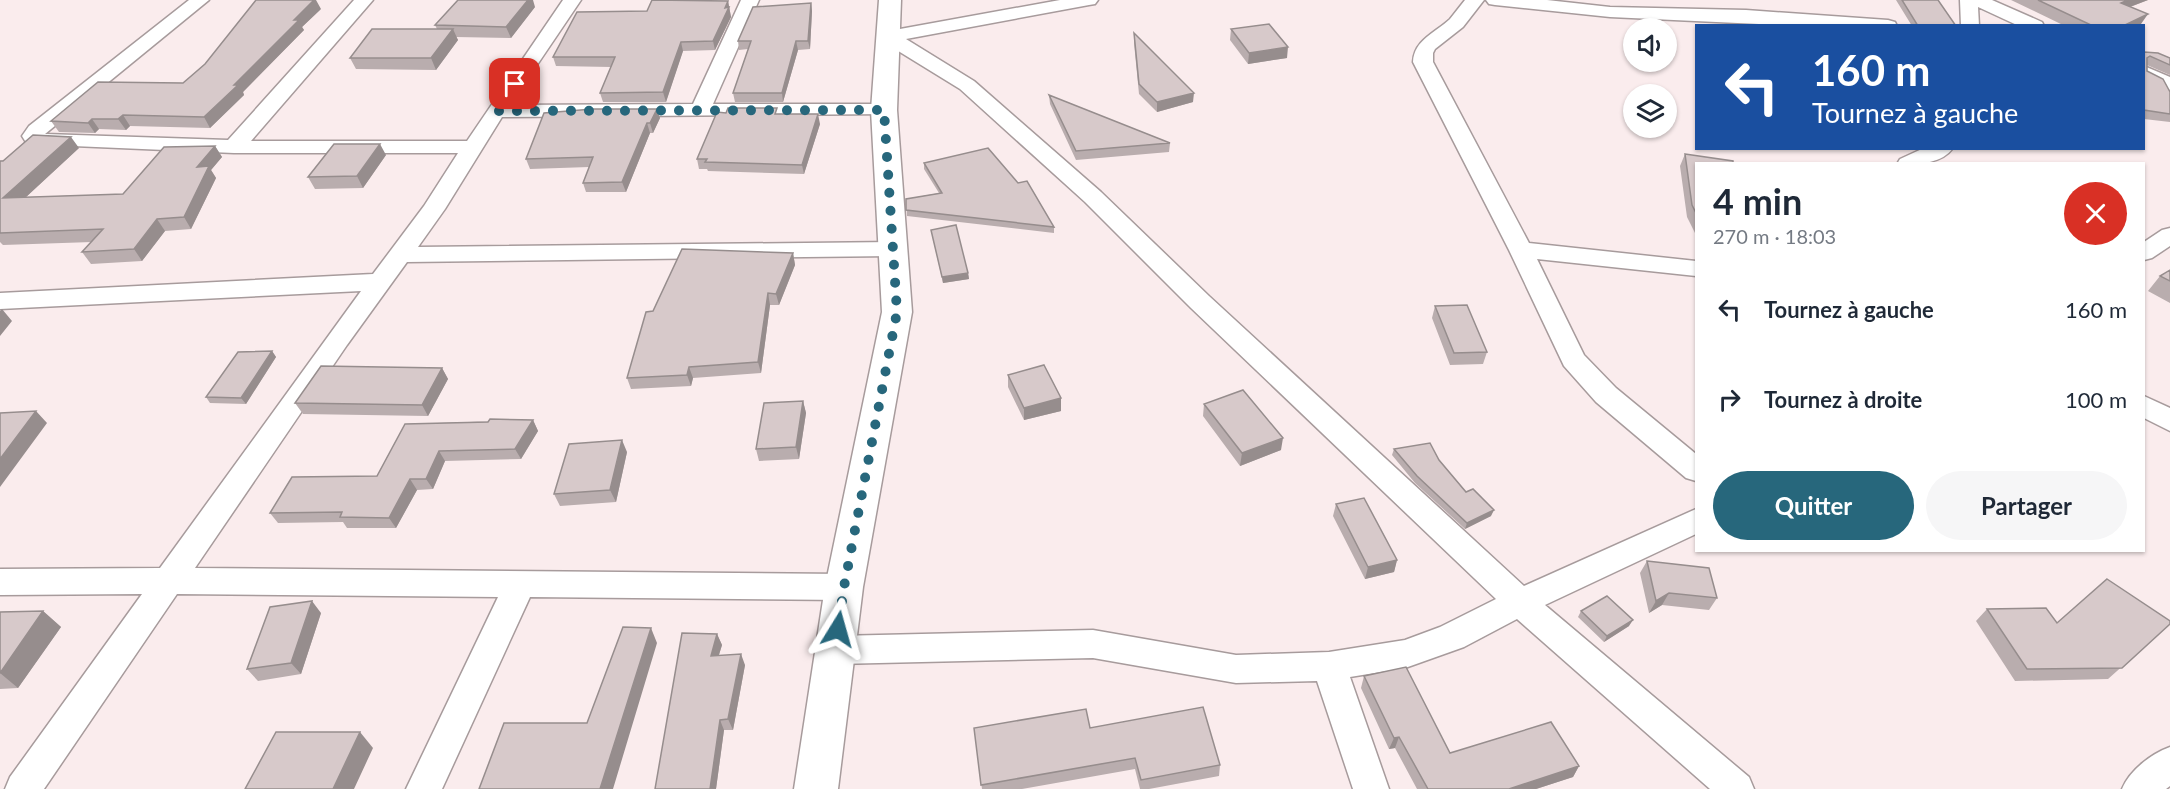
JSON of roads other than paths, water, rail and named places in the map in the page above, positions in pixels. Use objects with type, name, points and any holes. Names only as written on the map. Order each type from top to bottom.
[{"type":"main road","points":[[816,789],[844,587],[897,312],[884,110],[890,0]]},
{"type":"street","points":[[200,0],[36,130],[34,140],[234,147],[473,147]]},
{"type":"street","points":[[234,147],[364,0]]},
{"type":"street","points":[[23,789],[379,282],[434,209],[496,111],[573,0]]},
{"type":"street","points":[[701,109],[750,0]]},
{"type":"street","points":[[889,37],[1089,0]]},
{"type":"street","points":[[1475,0],[1456,23],[1428,45],[1423,53],[1422,62],[1521,249],[1573,360],[1606,395],[1695,469]]},
{"type":"street","points":[[1495,0],[1610,12],[1746,16],[1860,24]]},
{"type":"street","points":[[1969,0],[1970,24]]},
{"type":"street","points":[[1977,0],[2031,24]]},
{"type":"street","points":[[889,37],[967,86],[1093,197],[1209,310],[1520,602],[1736,789]]},
{"type":"street","points":[[2145,72],[2170,84]]},
{"type":"street","points":[[496,111],[884,110]]},
{"type":"street","points":[[1912,162],[1939,150]]},
{"type":"street","points":[[2145,252],[2170,235]]},
{"type":"street","points":[[400,255],[893,249]]},
{"type":"street","points":[[1521,249],[1695,268]]},
{"type":"street","points":[[0,301],[379,282]]},
{"type":"street","points":[[2145,407],[2170,421]]},
{"type":"street","points":[[836,650],[1093,645],[1236,669],[1329,666],[1405,654],[1452,637],[1520,602],[1695,521]]},
{"type":"street","points":[[0,582],[168,581],[519,586],[844,587]]},
{"type":"street","points":[[424,789],[519,586]]},
{"type":"street","points":[[1329,666],[1371,789]]},
{"type":"street","points":[[2140,789],[2170,763]]}]
